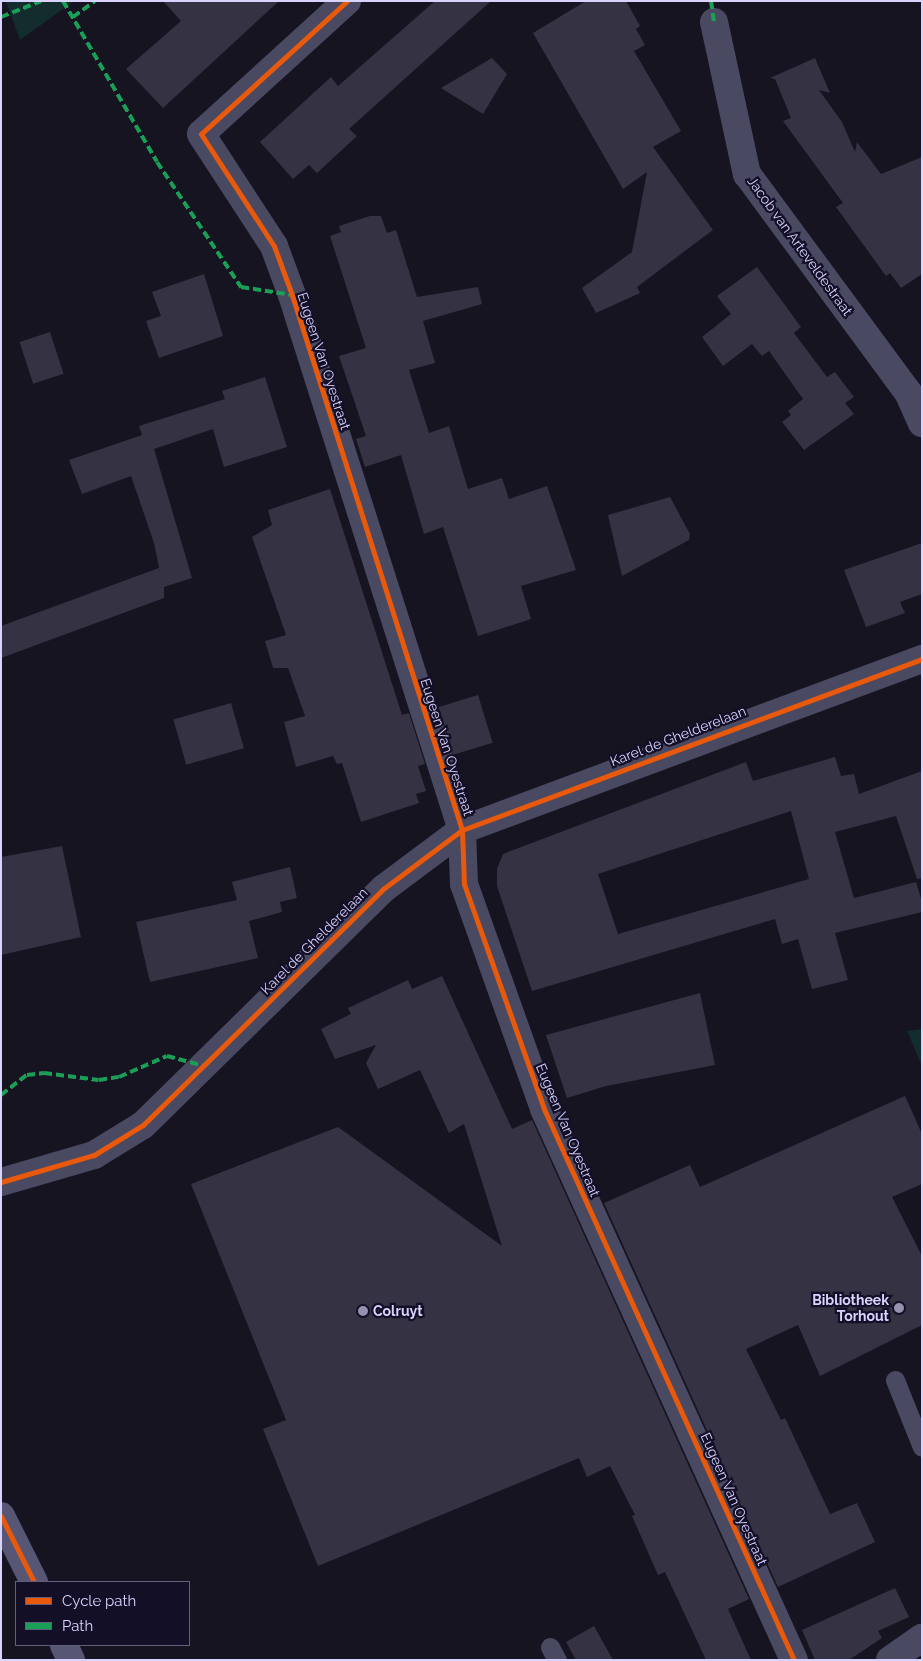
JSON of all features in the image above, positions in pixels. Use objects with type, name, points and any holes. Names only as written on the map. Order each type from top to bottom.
[{"type":"street","name":"Eugeen Van Oyestraat","points":[[347,1],[200,134],[274,246],[462,830],[464,884],[544,1109],[794,1660]]},
{"type":"street","name":"Jacob van Arteveldestraat","points":[[714,22],[746,174],[908,392],[922,423]]},
{"type":"street","name":"Karel de Ghelderelaan","points":[[1,1182],[94,1155],[143,1125],[383,889],[462,830],[922,660]]},
{"type":"street","points":[[1,1516],[34,1581]]},
{"type":"street","points":[[890,1660],[922,1638]]},
{"type":"street","points":[[64,1646],[71,1660]]},
{"type":"lane","points":[[895,1380],[922,1447]]},
{"type":"green space","points":[[6,1],[74,1],[20,40]]},
{"type":"green space","points":[[922,1029],[922,1066],[907,1031]]},
{"type":"building","points":[[163,1],[279,1],[163,108],[126,69],[181,21]]},
{"type":"building","points":[[435,1],[491,1],[349,129],[357,136],[317,173],[309,165],[293,179],[260,142],[331,77],[338,86]]},
{"type":"building","points":[[586,1],[626,1],[640,26],[636,29],[645,45],[634,51],[681,131],[653,147],[713,230],[637,287],[640,293],[596,313],[582,288],[632,252],[647,172],[623,189],[533,33]]},
{"type":"building","points":[[492,58],[507,74],[483,114],[441,88]]},
{"type":"building","points":[[815,58],[830,93],[819,90],[842,122],[855,152],[857,142],[881,174],[922,157],[922,274],[901,288],[890,273],[886,276],[836,207],[843,203],[783,121],[791,118],[775,79],[770,78]]},
{"type":"building","points":[[370,216],[381,216],[387,233],[396,230],[417,297],[478,287],[482,304],[423,321],[435,363],[409,370],[429,433],[449,426],[468,489],[502,478],[509,499],[547,486],[576,570],[521,586],[531,619],[478,636],[443,527],[424,534],[401,455],[365,467],[356,439],[366,436],[339,356],[366,348],[330,236],[341,232],[339,226]]},
{"type":"building","points":[[757,267],[801,327],[794,333],[827,377],[835,372],[854,397],[845,403],[854,414],[804,450],[782,422],[791,415],[788,411],[803,399],[769,351],[762,356],[752,344],[723,366],[702,337],[731,314],[717,296]]},
{"type":"building","points":[[204,274],[223,336],[159,358],[146,321],[161,316],[152,292]]},
{"type":"building","points":[[50,332],[64,374],[33,384],[20,342]]},
{"type":"building","points":[[265,377],[287,447],[224,467],[213,429],[154,449],[192,578],[164,587],[164,598],[1,658],[1,626],[159,568],[161,577],[154,543],[131,476],[82,494],[69,460],[142,435],[139,426],[225,399],[222,391]]},
{"type":"building","points":[[330,489],[402,715],[409,713],[425,764],[418,766],[426,791],[416,794],[419,803],[361,822],[342,763],[337,764],[333,756],[296,767],[284,722],[305,716],[288,668],[273,668],[265,641],[286,635],[252,537],[272,525],[268,510]]},
{"type":"building","points":[[670,497],[690,534],[689,540],[622,576],[608,515]]},
{"type":"building","points":[[922,543],[922,594],[900,602],[905,613],[866,627],[844,570]]},
{"type":"building","points":[[478,695],[493,743],[453,755],[439,707]]},
{"type":"building","points":[[231,703],[244,748],[186,765],[173,720]]},
{"type":"building","points":[[835,757],[841,776],[854,774],[859,794],[922,771],[922,878],[917,879],[896,816],[835,832],[854,898],[916,882],[922,902],[922,912],[835,933],[848,980],[812,989],[798,939],[782,944],[775,919],[532,991],[497,886],[497,869],[503,854],[746,762],[753,781]],"holes":[[[791,811],[809,879],[618,934],[598,874]]]},
{"type":"building","points":[[62,846],[81,937],[1,955],[1,857]]},
{"type":"building","points":[[290,867],[297,898],[280,902],[282,912],[249,921],[258,958],[150,982],[136,922],[237,900],[232,882]]},
{"type":"building","points":[[442,976],[512,1129],[532,1120],[749,1599],[728,1609],[751,1660],[706,1660],[665,1572],[658,1575],[632,1516],[635,1515],[610,1466],[587,1477],[579,1458],[318,1566],[263,1429],[286,1420],[191,1184],[338,1127],[502,1246],[464,1124],[449,1133],[420,1070],[378,1089],[366,1063],[376,1045],[335,1059],[321,1029],[351,1014],[348,1008],[408,980],[412,989]]},
{"type":"building","points":[[700,993],[715,1065],[606,1086],[567,1098],[546,1035]]},
{"type":"building","points":[[905,1096],[922,1134],[922,1184],[892,1197],[922,1256],[922,1325],[820,1376],[798,1325],[746,1349],[781,1420],[785,1418],[830,1514],[857,1503],[875,1542],[778,1587],[604,1203],[690,1165],[700,1187]]},
{"type":"building","points":[[895,1588],[909,1617],[878,1631],[882,1638],[849,1660],[815,1660],[802,1630]]},
{"type":"building","points":[[594,1626],[613,1660],[576,1660],[566,1642]]},
{"type":"marked path","points":[[1,17],[41,1]]},
{"type":"marked path","points":[[63,1],[157,162],[241,287],[292,295]]},
{"type":"marked path","points":[[73,17],[95,1]]},
{"type":"marked path","points":[[711,1],[714,22]]},
{"type":"marked path","points":[[1,1095],[27,1075],[44,1073],[99,1080],[119,1077],[167,1056],[204,1066]]},
{"type":"cycle path","points":[[347,1],[201,134],[274,246],[292,295],[462,830],[464,884],[544,1109],[794,1660]]},
{"type":"cycle path","points":[[1,1182],[94,1155],[143,1125],[383,889],[462,830],[922,659]]},
{"type":"cycle path","points":[[1,1516],[34,1581]]},
{"type":"place","name":"Bibliotheek Torhout","points":[[899,1308]]},
{"type":"place","name":"Colruyt","points":[[363,1311]]}]
